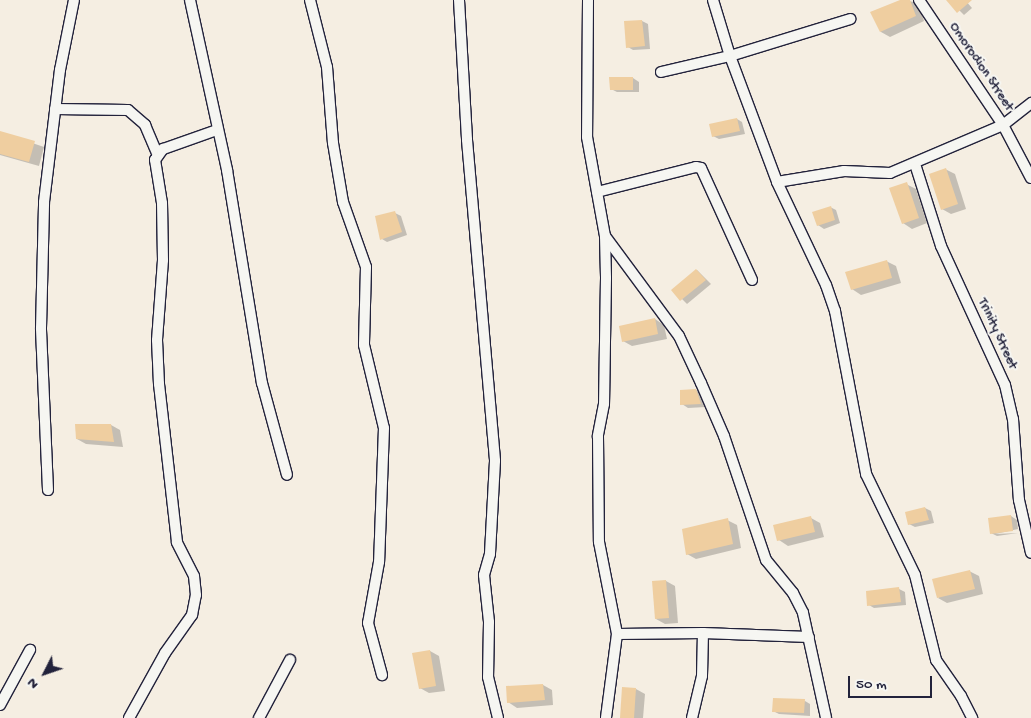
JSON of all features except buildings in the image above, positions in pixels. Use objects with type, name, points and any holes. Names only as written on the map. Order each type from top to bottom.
[{"type":"street","points":[[48,490],[41,328],[43,237],[48,159],[74,0]]},
{"type":"street","points":[[190,0],[227,170],[262,383],[287,475]]},
{"type":"street","points":[[310,0],[328,67],[333,143],[343,202],[366,267],[364,345],[384,428],[379,562],[368,623],[382,675]]},
{"type":"street","points":[[459,0],[466,140],[495,461],[491,547],[484,575],[488,622],[488,677],[498,718]]},
{"type":"street","points":[[588,0],[587,137],[606,236],[604,404],[598,436],[599,542],[617,634],[606,718]]},
{"type":"street","points":[[713,0],[730,56],[777,182],[826,285],[835,311],[850,406],[866,474],[914,575],[936,660],[962,696],[972,718]]},
{"type":"street","name":"Omorodion Street","points":[[919,0],[1003,125],[1031,178]]},
{"type":"street","points":[[661,72],[730,56],[850,19]]},
{"type":"street","points":[[777,182],[844,171],[890,173],[1003,125],[1031,103]]},
{"type":"street","points":[[55,110],[128,110],[144,125],[158,155]]},
{"type":"street","points":[[128,718],[164,652],[192,615],[196,595],[194,576],[177,542],[159,384],[157,340],[163,260],[162,204],[155,170],[158,155],[164,149],[217,130]]},
{"type":"street","name":"Trinity Street","points":[[915,164],[941,246],[1005,385],[1013,419],[1019,500],[1031,552]]},
{"type":"street","points":[[597,192],[696,167],[701,168],[752,280]]},
{"type":"street","points":[[606,236],[679,336],[724,436],[766,560],[793,593],[803,613],[826,718]]},
{"type":"street","points":[[617,634],[703,633],[809,637]]},
{"type":"street","points":[[692,718],[702,676],[703,633]]},
{"type":"street","points":[[0,705],[30,650]]},
{"type":"street","points":[[259,718],[290,660]]}]
